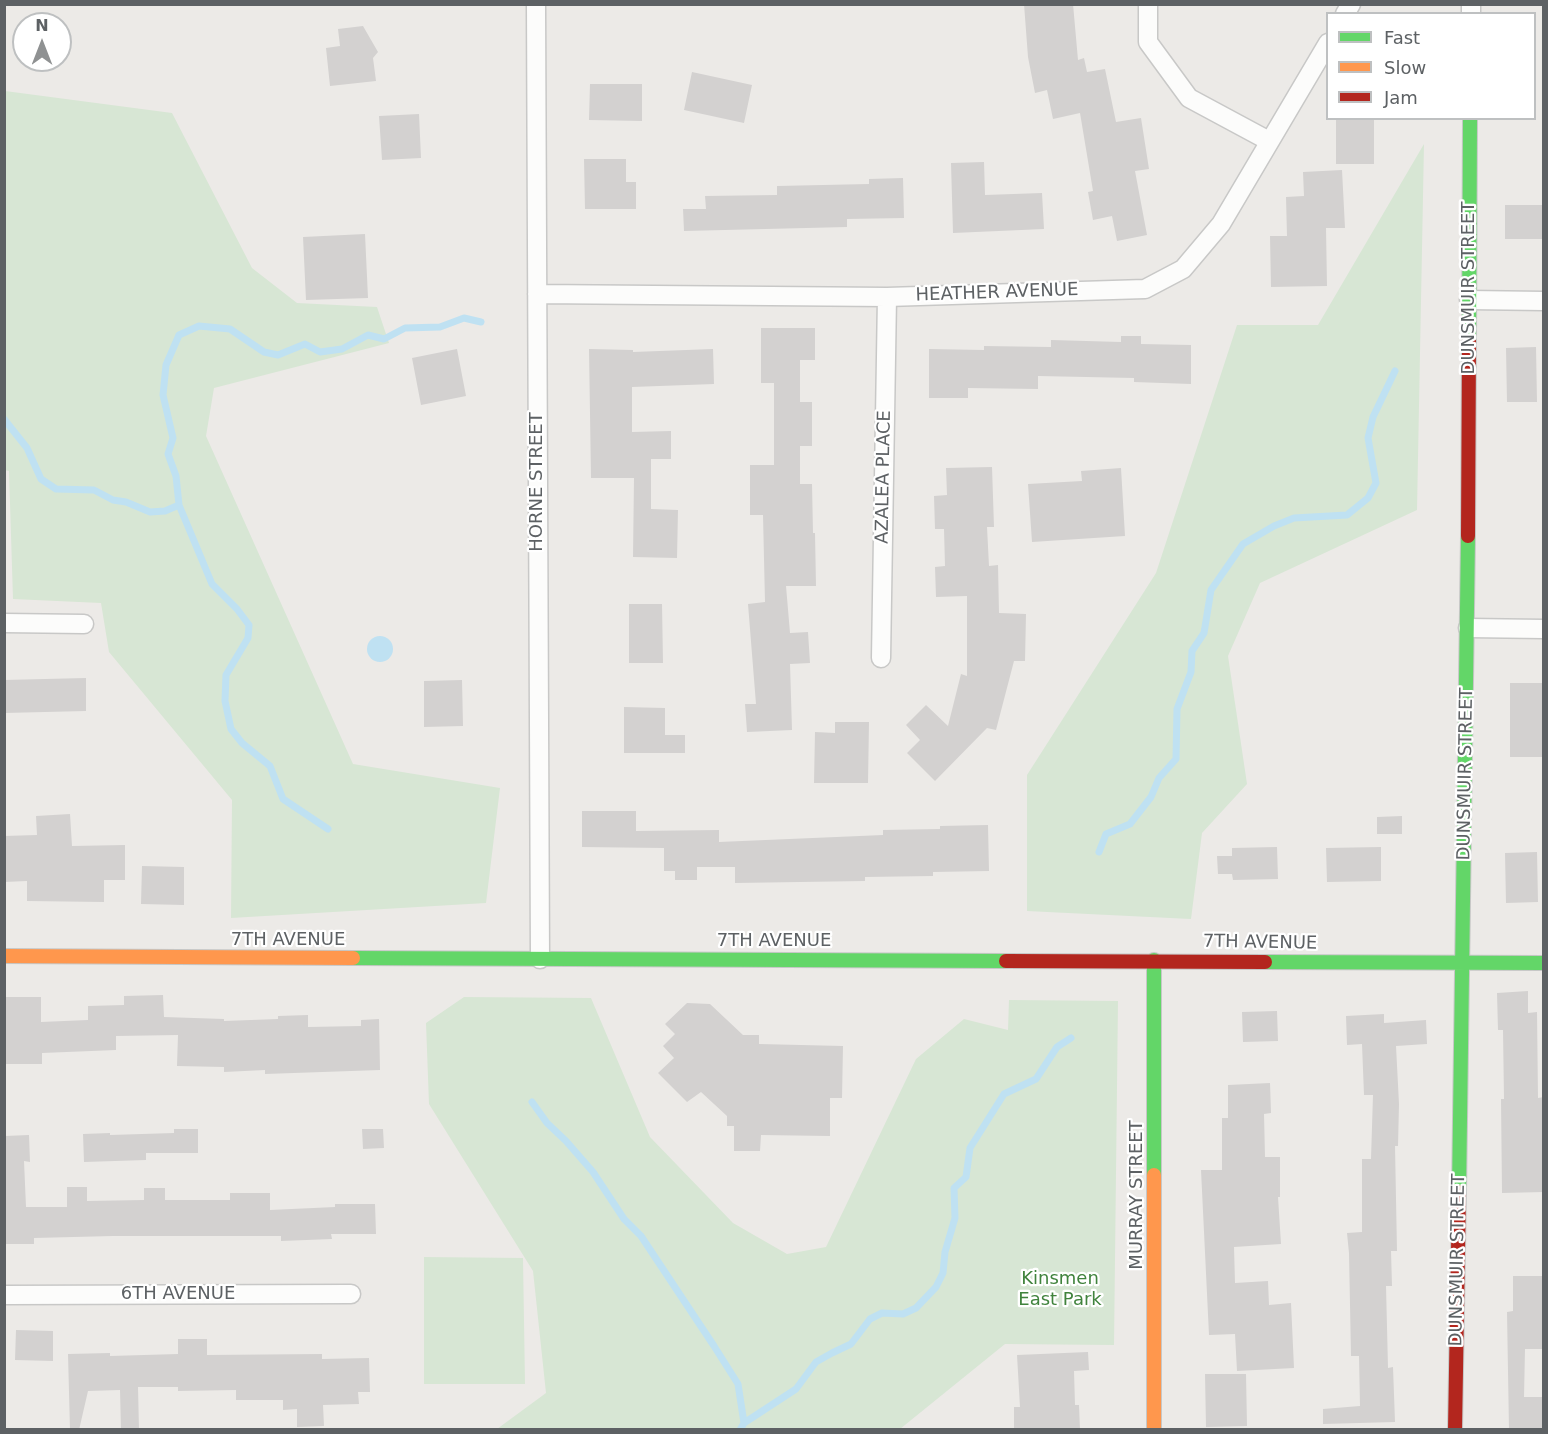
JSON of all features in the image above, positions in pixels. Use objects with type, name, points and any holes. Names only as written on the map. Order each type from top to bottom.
[{"type":"street","name":"HORNE STREET","points":[[536,4],[540,959]]},
{"type":"street","points":[[1148,4],[1148,42],[1189,98],[1269,141]]},
{"type":"street","name":"HEATHER AVENUE","points":[[537,294],[887,297],[1145,289],[1183,269],[1221,224],[1326,46]]},
{"type":"street","name":"DUNSMUIR STREET","points":[[1455,1430],[1468,628],[1470,120]]},
{"type":"street","name":"AZALEA PLACE","points":[[881,658],[887,297]]},
{"type":"street","points":[[1469,300],[1544,301]]},
{"type":"street","points":[[4,623],[84,624]]},
{"type":"street","points":[[1468,628],[1544,629]]},
{"type":"street","name":"7TH AVENUE","points":[[4,956],[1544,963]]},
{"type":"street","name":"MURRAY STREET","points":[[1154,960],[1154,1430]]},
{"type":"street","name":"6TH AVENUE","points":[[4,1295],[351,1294]]},
{"type":"green space","points":[[5,91],[172,113],[252,268],[297,303],[377,307],[389,343],[214,388],[206,436],[353,764],[500,788],[486,903],[231,918],[232,800],[109,652],[101,603],[13,599],[9,471],[4,470]]},
{"type":"green space","points":[[1424,144],[1417,510],[1260,583],[1228,656],[1247,784],[1202,833],[1191,919],[1027,911],[1027,775],[1156,573],[1237,325],[1318,325]]},
{"type":"green space","name":"Kinsmen East Park","points":[[464,997],[591,998],[650,1137],[733,1223],[787,1254],[826,1247],[916,1059],[964,1019],[1008,1030],[1009,1000],[1118,1001],[1114,1345],[1005,1344],[900,1429],[497,1429],[546,1393],[533,1271],[429,1104],[426,1023]]},
{"type":"green space","points":[[424,1257],[523,1258],[525,1384],[424,1384]]},
{"type":"water","points":[[380,636],[389,640],[393,649],[389,658],[380,662],[371,658],[367,649],[371,640]]},
{"type":"building","points":[[1024,4],[1073,4],[1078,60],[1084,58],[1087,72],[1105,69],[1116,122],[1141,118],[1149,169],[1135,171],[1147,235],[1117,241],[1112,216],[1093,220],[1088,192],[1093,191],[1080,113],[1053,119],[1047,90],[1035,93],[1028,57]]},
{"type":"building","points":[[363,26],[378,52],[373,58],[376,81],[330,86],[326,48],[340,46],[338,29]]},
{"type":"building","points":[[692,72],[752,85],[744,123],[684,110]]},
{"type":"building","points":[[590,84],[642,84],[642,121],[589,120]]},
{"type":"building","points":[[419,114],[421,158],[382,160],[379,116]]},
{"type":"building","points":[[1336,120],[1374,120],[1374,164],[1336,164]]},
{"type":"building","points":[[584,159],[626,159],[626,182],[636,182],[636,209],[585,209]]},
{"type":"building","points":[[984,162],[985,195],[1042,193],[1044,229],[953,233],[951,163]]},
{"type":"building","points":[[1342,170],[1345,228],[1326,228],[1327,286],[1271,287],[1270,236],[1287,236],[1286,197],[1304,196],[1303,172]]},
{"type":"building","points":[[903,178],[904,218],[847,219],[847,227],[684,231],[683,209],[706,209],[705,196],[777,195],[777,186],[869,184],[869,179]]},
{"type":"building","points":[[1505,205],[1544,205],[1544,239],[1505,239]]},
{"type":"building","points":[[365,234],[368,298],[306,300],[303,237]]},
{"type":"building","points":[[761,328],[815,328],[815,360],[800,360],[800,402],[812,402],[812,446],[800,446],[800,484],[812,484],[816,586],[786,586],[790,633],[808,632],[810,663],[790,664],[792,730],[747,732],[745,704],[756,704],[748,604],[765,602],[763,515],[750,515],[750,465],[774,465],[774,383],[761,383]]},
{"type":"building","points":[[1121,336],[1141,336],[1141,344],[1191,345],[1191,384],[1134,382],[1134,378],[1038,376],[1038,389],[968,388],[968,398],[929,398],[929,349],[984,350],[984,346],[1051,347],[1051,340],[1121,342]]},
{"type":"building","points":[[1536,347],[1537,402],[1507,402],[1506,348]]},
{"type":"building","points":[[457,349],[466,396],[421,405],[412,358]]},
{"type":"building","points":[[589,349],[633,350],[633,352],[713,349],[714,384],[632,387],[632,432],[671,431],[671,459],[651,459],[651,509],[678,510],[677,558],[633,557],[634,478],[591,478]]},
{"type":"building","points":[[992,467],[994,527],[987,527],[989,566],[998,565],[999,613],[1026,614],[1025,661],[1014,661],[996,730],[987,728],[935,781],[907,753],[920,740],[906,725],[926,705],[948,726],[961,674],[967,676],[967,596],[936,597],[935,567],[945,566],[944,529],[935,529],[934,496],[947,495],[946,468]]},
{"type":"building","points":[[1121,468],[1125,536],[1032,542],[1028,484],[1082,481],[1081,471]]},
{"type":"building","points":[[629,604],[662,604],[663,663],[629,663]]},
{"type":"building","points":[[86,678],[86,711],[4,713],[4,680]]},
{"type":"building","points":[[462,680],[463,726],[424,727],[424,681]]},
{"type":"building","points":[[1510,683],[1543,683],[1542,757],[1510,757]]},
{"type":"building","points":[[624,707],[665,708],[665,735],[685,735],[685,753],[624,753]]},
{"type":"building","points":[[835,722],[869,722],[868,783],[814,783],[815,732],[835,733]]},
{"type":"building","points":[[582,811],[636,811],[636,831],[719,830],[719,842],[883,835],[883,830],[988,825],[989,871],[933,872],[933,876],[865,877],[865,881],[735,883],[735,867],[697,867],[697,880],[675,880],[675,871],[664,871],[664,848],[582,847]]},
{"type":"building","points":[[70,814],[72,846],[125,845],[125,880],[104,880],[104,902],[27,901],[27,881],[4,882],[4,836],[37,835],[36,816]]},
{"type":"building","points":[[1402,816],[1402,834],[1377,834],[1377,817]]},
{"type":"building","points":[[1277,847],[1278,879],[1233,880],[1232,874],[1218,874],[1217,856],[1232,856],[1232,848]]},
{"type":"building","points":[[1381,847],[1381,881],[1327,882],[1326,848]]},
{"type":"building","points":[[1537,852],[1538,902],[1506,903],[1505,853]]},
{"type":"building","points":[[142,866],[184,867],[184,905],[141,904]]},
{"type":"building","points":[[1528,991],[1528,1013],[1537,1012],[1538,1098],[1544,1097],[1544,1192],[1502,1193],[1503,1030],[1498,1030],[1497,993]]},
{"type":"building","points":[[163,995],[164,1017],[224,1019],[224,1021],[278,1019],[278,1016],[308,1015],[308,1027],[361,1026],[361,1020],[379,1019],[380,1070],[265,1074],[265,1070],[224,1072],[224,1067],[177,1066],[178,1035],[116,1036],[116,1050],[42,1053],[42,1064],[4,1064],[4,997],[41,997],[41,1022],[88,1020],[88,1006],[124,1005],[124,996]]},
{"type":"building","points":[[687,1003],[710,1004],[743,1035],[759,1035],[759,1044],[843,1046],[842,1098],[830,1098],[830,1136],[761,1135],[760,1151],[734,1151],[734,1126],[727,1126],[727,1116],[701,1092],[687,1102],[658,1073],[674,1058],[663,1046],[675,1034],[665,1024]]},
{"type":"building","points":[[1277,1011],[1278,1041],[1243,1042],[1242,1012]]},
{"type":"building","points":[[1384,1014],[1384,1023],[1426,1020],[1427,1044],[1396,1046],[1399,1104],[1398,1146],[1395,1146],[1397,1251],[1391,1251],[1392,1286],[1386,1286],[1388,1368],[1393,1367],[1395,1422],[1323,1424],[1323,1409],[1360,1406],[1359,1356],[1351,1356],[1347,1233],[1362,1232],[1362,1159],[1371,1159],[1373,1095],[1364,1095],[1362,1044],[1347,1045],[1346,1016]]},
{"type":"building","points":[[1270,1083],[1271,1113],[1264,1114],[1265,1157],[1280,1157],[1280,1197],[1278,1197],[1281,1244],[1234,1247],[1235,1283],[1268,1281],[1269,1305],[1291,1303],[1294,1368],[1237,1371],[1235,1334],[1209,1335],[1201,1170],[1222,1170],[1222,1118],[1228,1118],[1228,1085]]},
{"type":"building","points":[[174,1129],[198,1129],[198,1153],[146,1153],[146,1160],[84,1162],[83,1134],[174,1133]]},
{"type":"building","points":[[362,1129],[383,1129],[384,1148],[363,1149]]},
{"type":"building","points":[[29,1135],[30,1162],[24,1161],[26,1207],[67,1207],[67,1187],[87,1187],[87,1201],[144,1200],[144,1188],[165,1188],[165,1200],[230,1200],[230,1193],[270,1193],[270,1210],[335,1207],[335,1204],[375,1204],[376,1234],[331,1234],[332,1239],[281,1241],[281,1236],[34,1238],[34,1244],[4,1244],[5,1136]]},
{"type":"building","points":[[1513,1276],[1544,1276],[1544,1349],[1525,1349],[1524,1397],[1544,1397],[1544,1430],[1509,1430],[1507,1312],[1513,1311]]},
{"type":"building","points":[[16,1330],[53,1331],[53,1361],[15,1360]]},
{"type":"building","points":[[178,1339],[207,1339],[207,1355],[322,1354],[322,1359],[369,1358],[370,1392],[358,1392],[359,1404],[323,1405],[324,1426],[297,1427],[297,1409],[283,1410],[283,1400],[236,1400],[236,1390],[178,1391],[178,1387],[138,1387],[139,1430],[121,1430],[120,1390],[88,1391],[79,1430],[70,1430],[68,1354],[110,1353],[110,1356],[178,1354]]},
{"type":"building","points":[[1088,1352],[1089,1370],[1074,1371],[1075,1405],[1079,1405],[1080,1430],[1014,1430],[1014,1407],[1020,1407],[1017,1355]]},
{"type":"building","points":[[1205,1374],[1246,1374],[1247,1426],[1206,1427]]},
{"type":"waterway","points":[[179,505],[176,476],[168,454],[173,438],[163,395],[166,365],[179,335],[199,326],[230,329],[264,352],[278,355],[305,344],[320,352],[342,349],[368,335],[384,339],[405,328],[440,327],[464,318],[481,322]]},
{"type":"waterway","points":[[1099,852],[1106,834],[1130,824],[1151,797],[1159,778],[1176,759],[1177,709],[1191,672],[1192,651],[1204,633],[1211,590],[1243,544],[1274,526],[1294,518],[1347,515],[1368,498],[1376,483],[1368,438],[1373,417],[1395,371]]},
{"type":"waterway","points":[[4,419],[27,448],[41,479],[56,489],[94,490],[113,500],[126,502],[150,512],[165,511],[179,505],[212,584],[237,609],[249,625],[248,638],[226,675],[225,701],[231,729],[242,743],[270,766],[283,799],[328,829]]},
{"type":"waterway","points":[[740,1430],[744,1423],[796,1389],[816,1362],[851,1344],[870,1319],[882,1313],[903,1314],[916,1308],[936,1287],[943,1273],[945,1252],[955,1218],[954,1188],[966,1177],[970,1148],[1004,1094],[1036,1079],[1057,1047],[1071,1038]]},
{"type":"waterway","points":[[532,1102],[547,1123],[593,1172],[624,1219],[641,1236],[714,1346],[738,1384],[744,1423]]},
{"type":"traffic: fast","points":[[1469,341],[1470,120]]},
{"type":"traffic: fast","points":[[1459,1192],[1468,536]]},
{"type":"traffic: fast","points":[[353,958],[1006,961]]},
{"type":"traffic: fast","points":[[1154,960],[1154,1175]]},
{"type":"traffic: fast","points":[[1265,962],[1544,963]]},
{"type":"traffic: slow","points":[[4,956],[353,958]]},
{"type":"traffic: slow","points":[[1154,1175],[1154,1430]]},
{"type":"traffic: jam","points":[[1468,536],[1469,341]]},
{"type":"traffic: jam","points":[[1006,961],[1265,962]]},
{"type":"traffic: jam","points":[[1455,1430],[1459,1192]]}]
